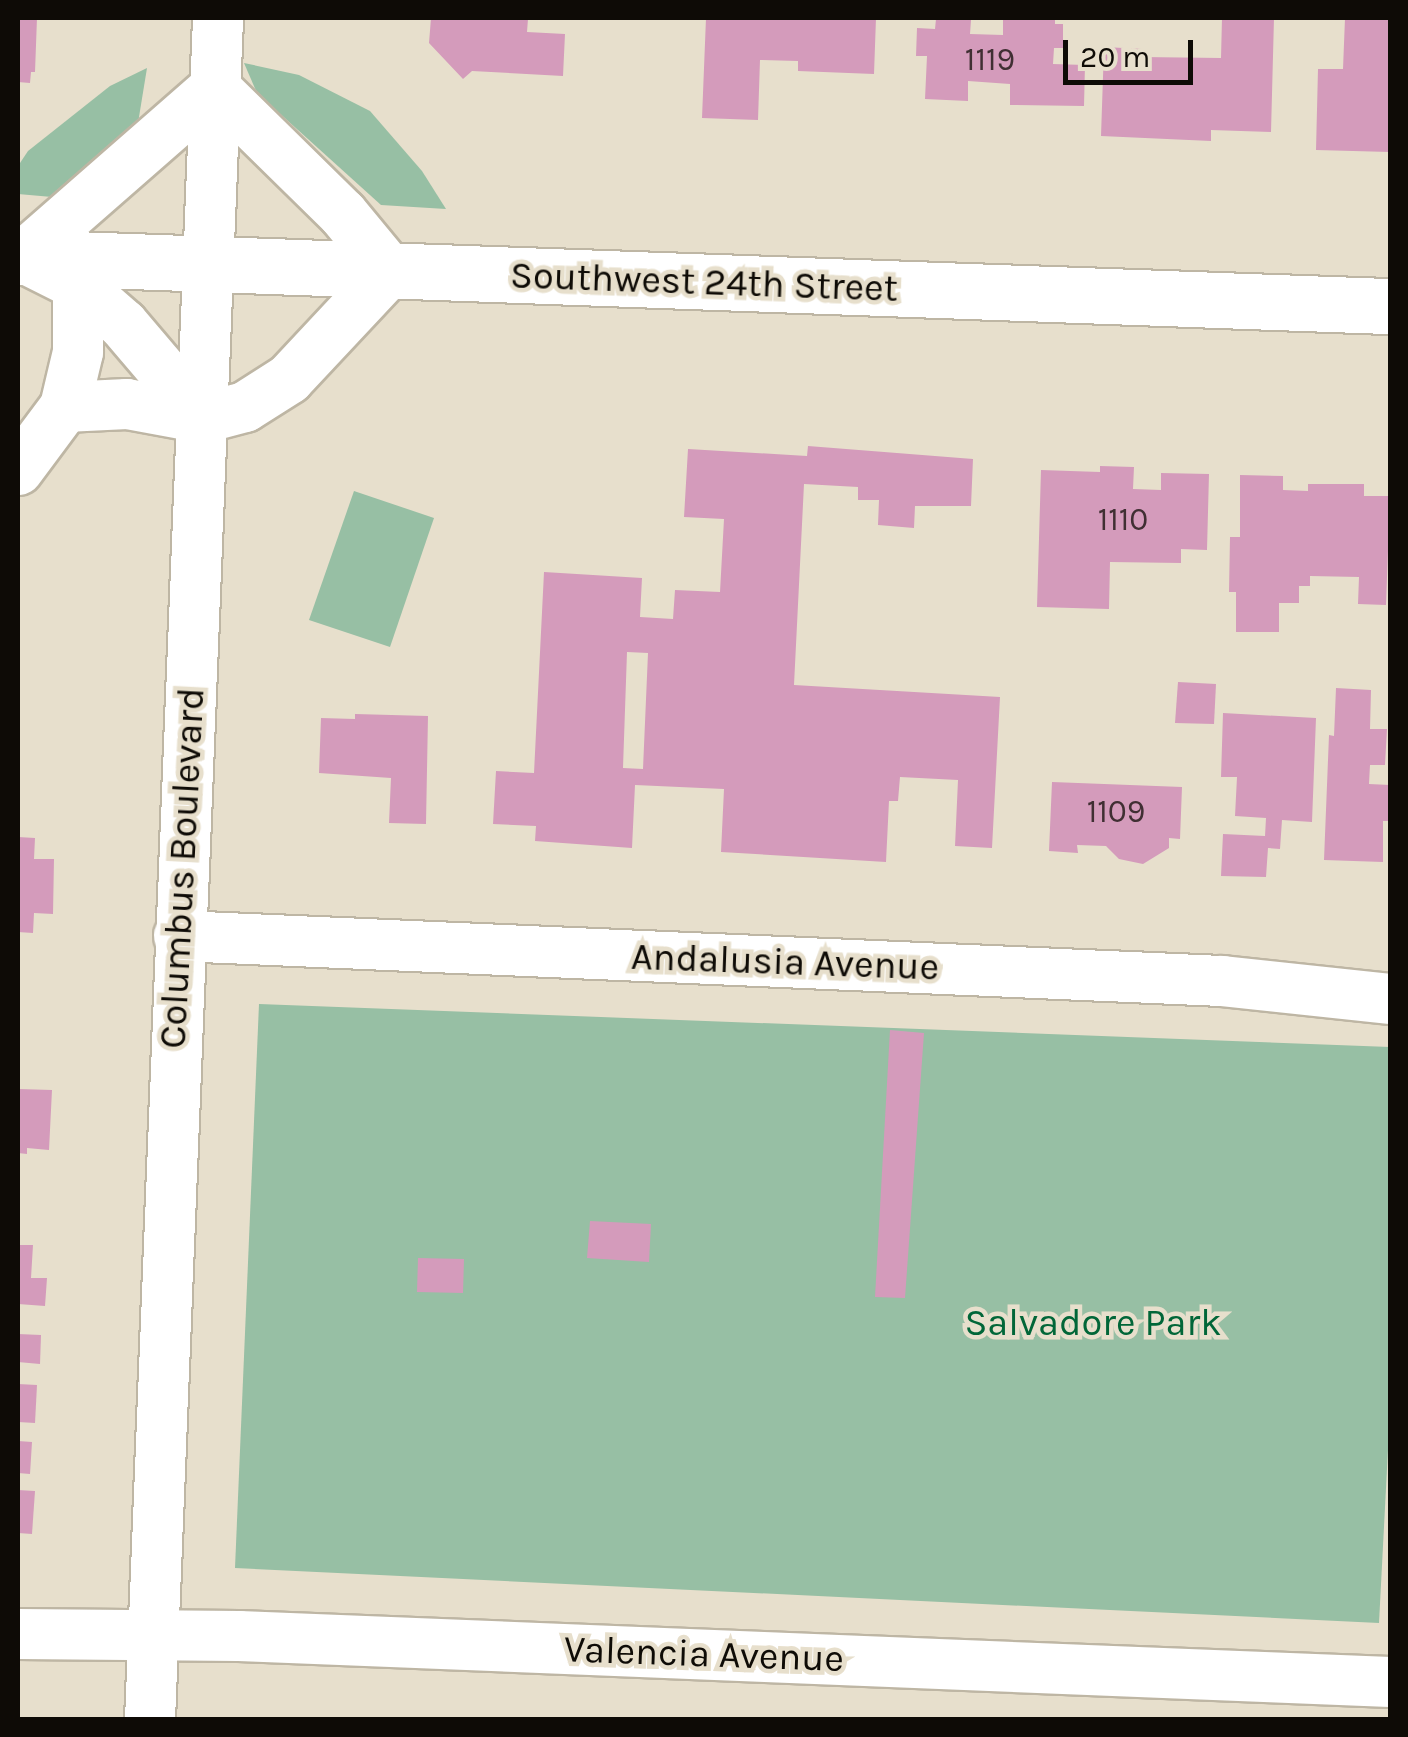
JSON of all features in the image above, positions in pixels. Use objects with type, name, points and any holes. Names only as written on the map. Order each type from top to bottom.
[{"type":"street","name":"Columbus Boulevard","points":[[150,1720],[218,18]]},
{"type":"street","points":[[65,406],[127,404],[203,418],[245,407],[289,380],[390,271],[343,214],[216,88],[20,257],[78,285],[123,324],[203,418]]},
{"type":"street","name":"Southwest 24th Street","points":[[20,257],[1390,306]]},
{"type":"street","points":[[18,470],[65,406],[78,352],[78,285]]},
{"type":"street","name":"Andalusia Avenue","points":[[179,936],[1222,981],[1390,998]]},
{"type":"street","name":"Valencia Avenue","points":[[18,1634],[1390,1682]]},
{"type":"green space","points":[[244,63],[299,75],[370,111],[422,171],[446,209],[381,205],[257,93]]},
{"type":"green space","points":[[147,68],[138,123],[52,197],[18,194],[18,166],[28,151],[110,86]]},
{"type":"green space","points":[[354,491],[434,518],[390,647],[309,620]]},
{"type":"green space","name":"Salvadore Park","points":[[259,1004],[1390,1047],[1390,1411],[1379,1623],[235,1568]]},
{"type":"building","points":[[18,18],[37,18],[35,72],[31,72],[30,83],[18,82]]},
{"type":"building","points":[[431,18],[528,19],[527,32],[565,34],[563,76],[472,71],[463,79],[429,43]]},
{"type":"building","points":[[706,18],[876,18],[874,74],[798,71],[798,61],[760,60],[758,120],[702,118]]},
{"type":"building","points":[[1003,18],[1055,18],[1055,24],[1063,24],[1063,48],[1054,48],[1053,64],[1085,65],[1084,106],[1010,105],[1010,84],[968,81],[968,101],[925,99],[927,56],[916,56],[917,28],[935,29],[936,19],[971,20],[970,34],[1003,35]]},
{"type":"building","points":[[1222,18],[1274,18],[1271,132],[1211,130],[1211,141],[1101,136],[1104,47],[1143,49],[1142,57],[1221,58]]},
{"type":"building","points":[[1345,18],[1390,18],[1390,152],[1316,150],[1318,69],[1343,69]]},
{"type":"building","points":[[808,446],[973,459],[971,506],[915,506],[914,528],[878,525],[879,500],[858,500],[858,487],[804,484],[794,685],[1000,697],[992,848],[955,846],[958,780],[900,777],[898,801],[889,801],[886,862],[721,852],[724,789],[635,785],[632,848],[535,841],[536,826],[493,824],[496,771],[534,773],[544,572],[642,578],[640,617],[673,619],[675,590],[720,592],[724,519],[684,517],[688,449],[807,456]],"holes":[[[627,652],[648,653],[643,769],[623,768]]]},
{"type":"building","points":[[1100,466],[1134,467],[1133,489],[1161,490],[1161,473],[1209,474],[1207,550],[1181,549],[1181,563],[1110,562],[1109,609],[1037,607],[1041,470],[1100,472]]},
{"type":"building","points":[[1240,475],[1283,476],[1283,490],[1308,491],[1308,484],[1364,484],[1364,496],[1390,496],[1386,605],[1358,604],[1359,577],[1310,576],[1310,586],[1299,586],[1299,603],[1279,603],[1279,632],[1236,632],[1236,592],[1229,592],[1230,537],[1240,537]]},
{"type":"building","points":[[1178,682],[1216,684],[1214,724],[1175,723]]},
{"type":"building","points":[[1336,688],[1371,690],[1370,729],[1387,729],[1385,765],[1370,765],[1369,784],[1390,785],[1390,821],[1383,821],[1383,862],[1324,860],[1329,735],[1334,736]]},
{"type":"building","points":[[1223,713],[1316,718],[1312,822],[1282,820],[1280,849],[1268,848],[1266,877],[1221,876],[1223,834],[1265,836],[1266,818],[1235,816],[1237,777],[1221,777]]},
{"type":"building","points":[[355,714],[428,716],[426,824],[389,823],[391,778],[319,773],[321,718],[355,719]]},
{"type":"building","points":[[1052,782],[1182,787],[1180,839],[1169,838],[1169,848],[1143,864],[1119,859],[1106,846],[1077,845],[1078,853],[1049,851]]},
{"type":"building","points":[[18,837],[35,838],[34,859],[54,859],[53,914],[34,913],[33,933],[18,932]]},
{"type":"building","points":[[890,1030],[924,1033],[905,1298],[875,1297]]},
{"type":"building","points":[[18,1089],[52,1090],[49,1150],[27,1148],[27,1154],[18,1153]]},
{"type":"building","points":[[590,1221],[651,1224],[649,1262],[587,1258]]},
{"type":"building","points":[[18,1245],[33,1245],[31,1278],[47,1278],[45,1306],[18,1304]]},
{"type":"building","points":[[418,1258],[464,1259],[463,1293],[417,1292]]},
{"type":"building","points":[[18,1334],[41,1335],[40,1364],[18,1362]]},
{"type":"building","points":[[18,1384],[37,1385],[35,1423],[18,1422]]},
{"type":"building","points":[[18,1441],[32,1442],[30,1474],[18,1473]]},
{"type":"building","points":[[18,1490],[35,1491],[32,1534],[18,1533]]}]
